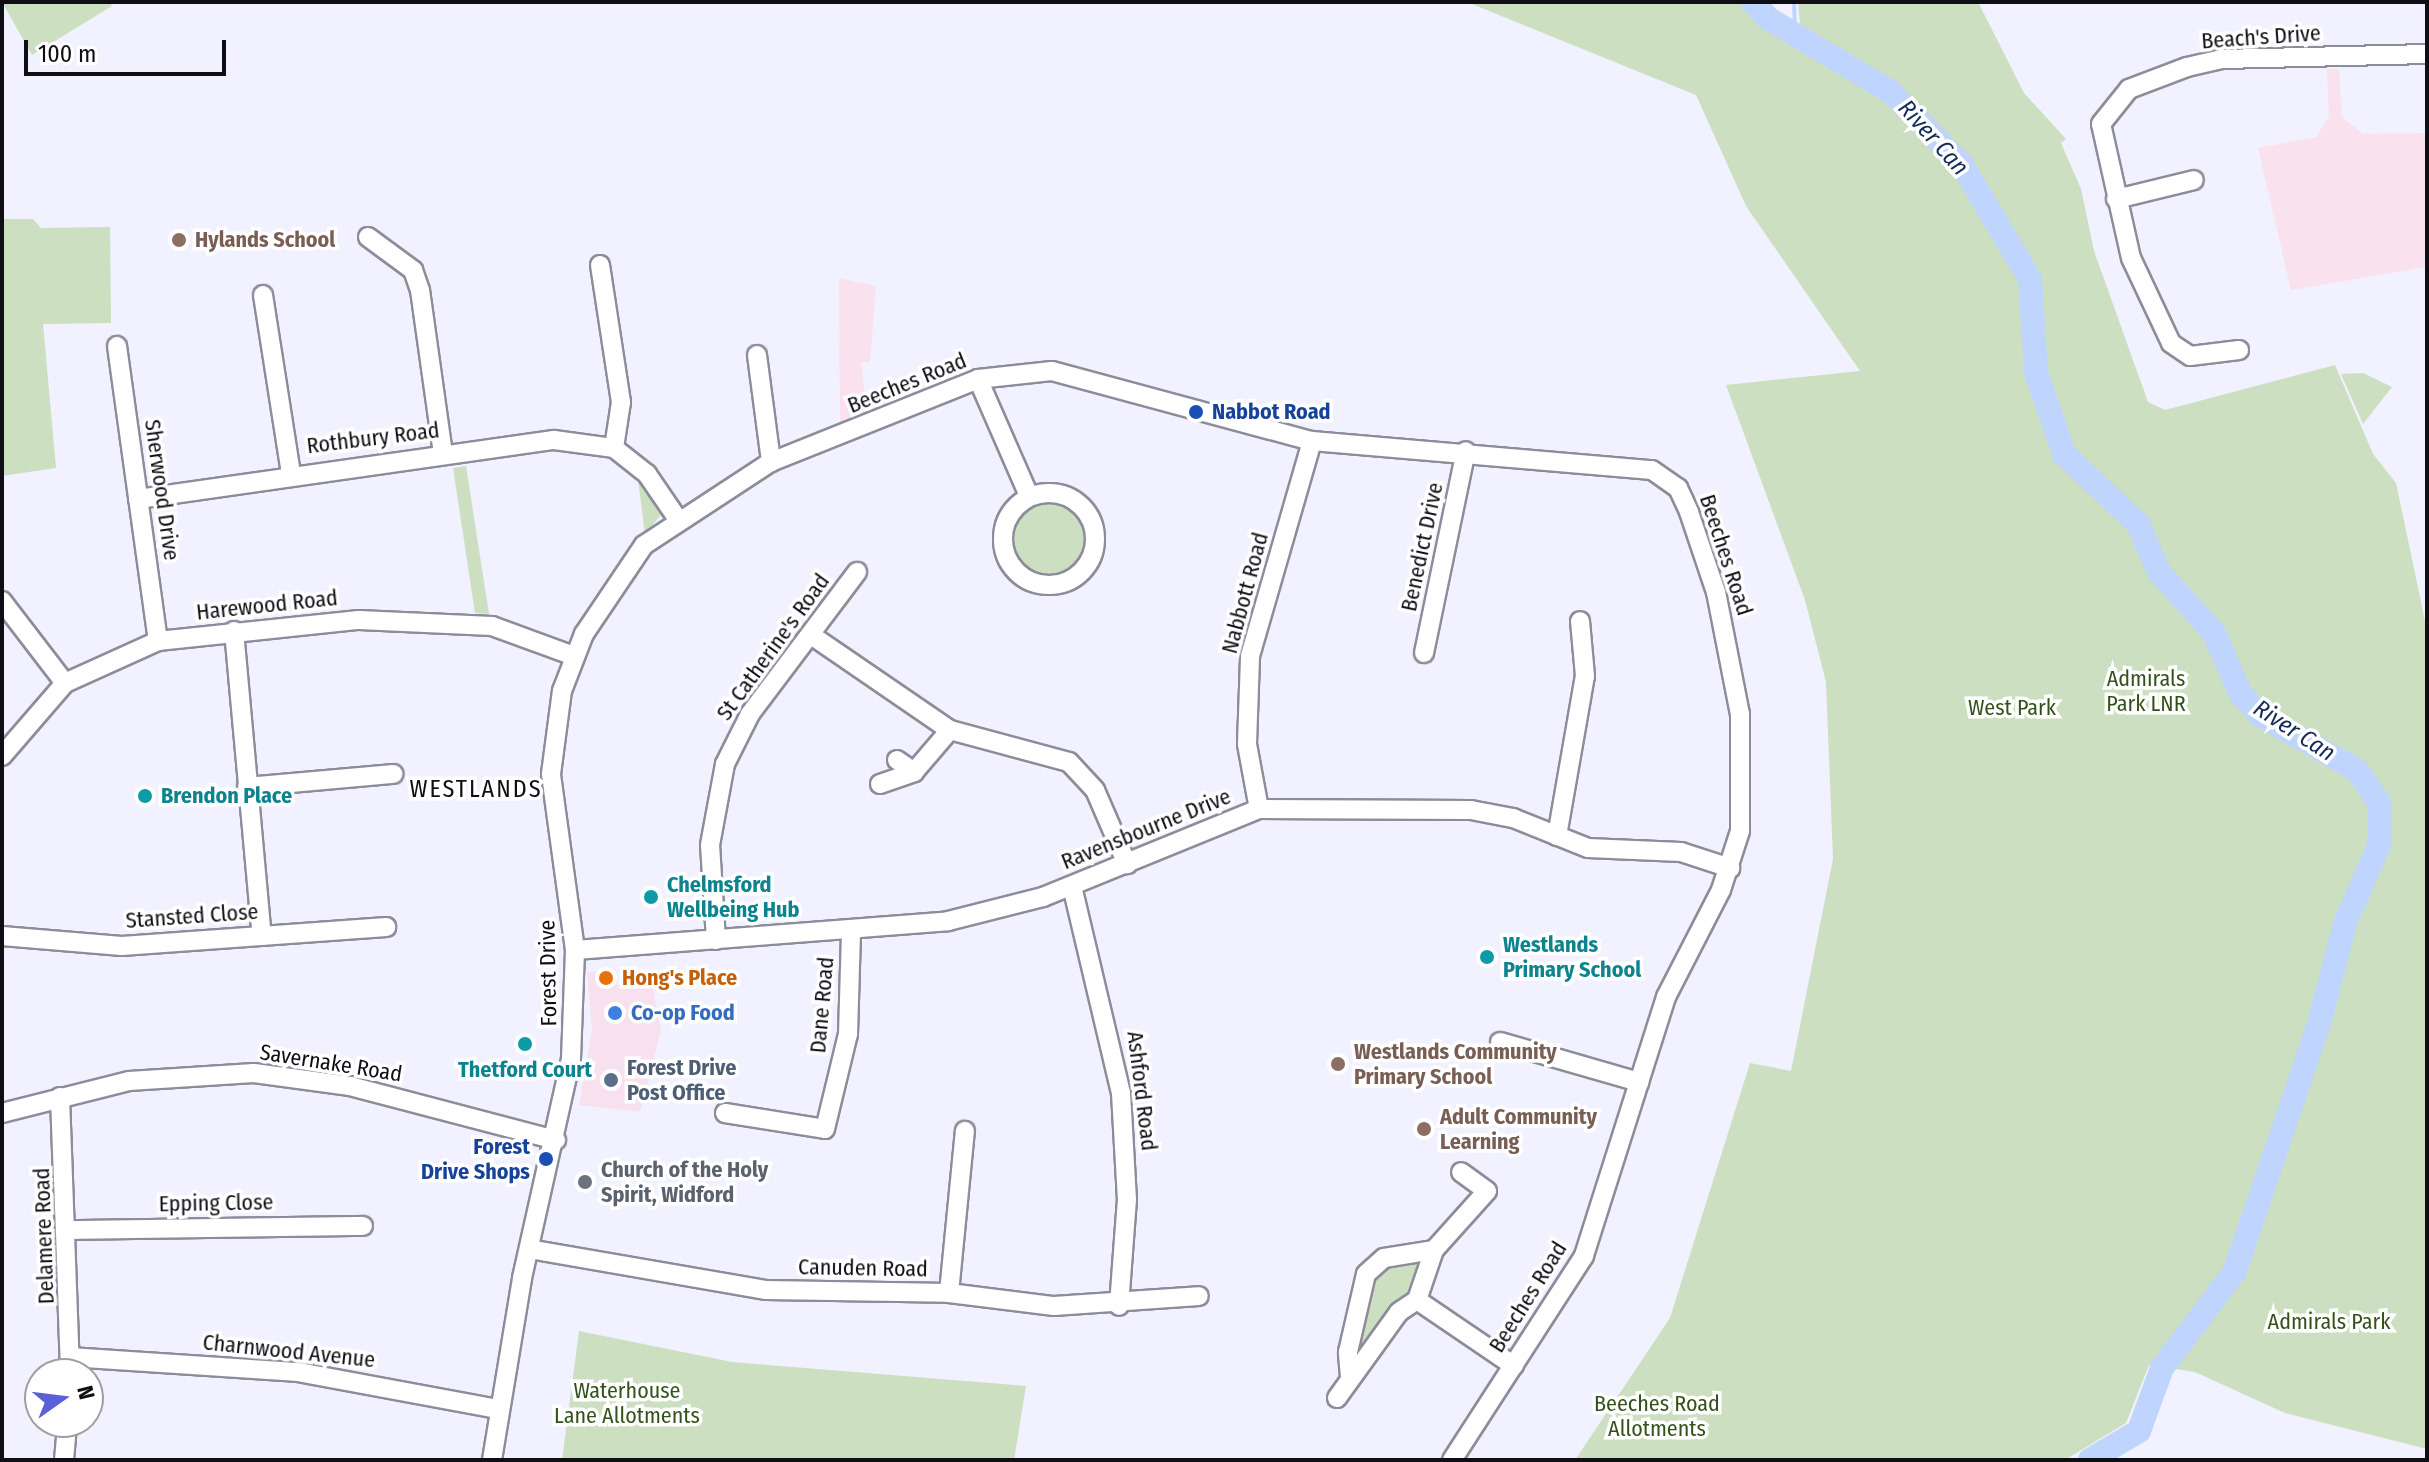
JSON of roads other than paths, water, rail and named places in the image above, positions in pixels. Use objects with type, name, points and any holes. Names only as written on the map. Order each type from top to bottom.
[{"type":"street","name":"Beach's Drive","points":[[2239,350],[2190,356],[2171,343],[2131,258],[2099,137],[2129,89],[2223,59],[2427,54]]},
{"type":"street","points":[[2116,199],[2194,180]]},
{"type":"street","points":[[368,237],[413,270],[420,290],[443,454]]},
{"type":"street","points":[[600,265],[621,402],[614,448],[647,474],[677,518]]},
{"type":"street","points":[[263,295],[291,473]]},
{"type":"street","name":"Sherwood Drive","points":[[117,346],[158,641]]},
{"type":"street","points":[[757,355],[771,462]]},
{"type":"street","name":"Beeches Road","points":[[771,462],[978,379],[1084,374],[1312,441],[1614,462],[1652,470],[1678,488],[1716,592],[1740,714],[1740,831],[1730,868],[1674,976],[1584,1256],[1452,1460]]},
{"type":"street","points":[[978,379],[1029,496]]},
{"type":"street","name":"Rothbury Road","points":[[138,499],[291,473],[554,440],[614,448]]},
{"type":"street","name":"Nabbott Road","points":[[1259,809],[1247,744],[1250,656],[1312,441]]},
{"type":"street","name":"Benedict Drive","points":[[1424,653],[1466,451]]},
{"type":"street","name":"Forest Drive","points":[[492,1460],[498,1409],[529,1249],[556,1140],[571,1059],[575,950],[551,774],[574,656],[608,589],[677,518],[771,462]]},
{"type":"street","points":[[1060,494],[1086,510],[1092,555],[1073,579],[1043,585],[1008,560],[1003,531],[1029,496],[1060,494]]},
{"type":"street","name":"St Catherine's Road","points":[[716,940],[710,845],[725,764],[750,714],[857,572]]},
{"type":"street","points":[[2,601],[65,683]]},
{"type":"street","name":"Harewood Road","points":[[2,756],[65,683],[158,641],[359,620],[492,626],[574,656]]},
{"type":"street","points":[[1557,836],[1585,676],[1580,621]]},
{"type":"street","points":[[234,631],[262,936]]},
{"type":"street","points":[[811,635],[950,730],[1069,762],[1095,790],[1127,864]]},
{"type":"street","points":[[880,784],[914,772],[950,730]]},
{"type":"street","points":[[897,760],[914,772]]},
{"type":"street","points":[[247,787],[393,774]]},
{"type":"street","name":"Ravensbourne Drive","points":[[575,950],[851,932],[948,921],[1072,886],[1259,809],[1471,810],[1588,848],[1681,852],[1730,868]]},
{"type":"street","name":"Ashford Road","points":[[1072,886],[1106,1008],[1124,1122],[1119,1306]]},
{"type":"street","name":"Stansted Close","points":[[2,936],[122,946],[386,927]]},
{"type":"street","name":"Dane Road","points":[[821,1149],[848,1034],[851,932]]},
{"type":"street","points":[[1500,1042],[1639,1082]]},
{"type":"street","name":"Savernake Road","points":[[2,1113],[129,1081],[254,1073],[350,1086],[556,1140]]},
{"type":"street","name":"Delamere Road","points":[[60,1097],[71,1230],[71,1358]]},
{"type":"street","points":[[725,1113],[825,1129]]},
{"type":"street","points":[[949,1293],[965,1131]]},
{"type":"street","points":[[1337,1398],[1399,1312],[1417,1300],[1434,1250],[1487,1191],[1461,1172]]},
{"type":"street","name":"Epping Close","points":[[71,1230],[363,1226]]},
{"type":"street","name":"Canuden Road","points":[[529,1249],[766,1290],[949,1293],[1119,1306],[1199,1296]]},
{"type":"street","points":[[1350,1377],[1348,1352],[1366,1274],[1384,1258],[1434,1250]]},
{"type":"street","points":[[1417,1300],[1514,1366]]},
{"type":"street","name":"Charnwood Avenue","points":[[104,1367],[298,1372],[498,1409]]},
{"type":"street","points":[[64,1460],[66,1438]]},
{"type":"waterway","name":"River Can","points":[[1753,2],[1769,19],[1891,92],[1962,165],[2030,279],[2036,372],[2064,454],[2138,524],[2159,572],[2214,633],[2241,695],[2260,715],[2357,770],[2380,804],[2380,843],[2345,923],[2319,1024],[2235,1271],[2162,1368],[2139,1431],[2090,1460]]},
{"type":"waterway","points":[[1794,2],[1795,31]]},
{"type":"place","name":"Hylands School","points":[[179,240]]},
{"type":"place","name":"Nabbot Road","points":[[1196,412]]},
{"type":"place","name":"Brendon Place","points":[[145,796]]},
{"type":"place","name":"Chelmsford Wellbeing Hub","points":[[651,897]]},
{"type":"place","name":"Westlands Primary School","points":[[1487,957]]},
{"type":"place","name":"Hong's Place","points":[[606,978]]},
{"type":"place","name":"Co-op Food","points":[[615,1013]]},
{"type":"place","name":"Thetford Court","points":[[525,1044]]},
{"type":"place","name":"Westlands Community Primary School","points":[[1338,1064]]},
{"type":"place","name":"Forest Drive Post Office","points":[[611,1080]]},
{"type":"place","name":"Adult Community Learning","points":[[1424,1129]]},
{"type":"place","name":"Forest Drive Shops","points":[[546,1159]]},
{"type":"place","name":"Church of the Holy Spirit, Widford","points":[[585,1182]]},
{"type":"district","name":"WESTLANDS","points":[[476,790]]},
{"type":"park label","name":"Admirals Park LNR","points":[[2146,690]]},
{"type":"park label","name":"West Park","points":[[2012,708]]},
{"type":"park label","name":"Admirals Park","points":[[2329,1322]]},
{"type":"park label","name":"Waterhouse Lane Allotments","points":[[627,1402]]},
{"type":"park label","name":"Beeches Road Allotments","points":[[1657,1416]]}]
